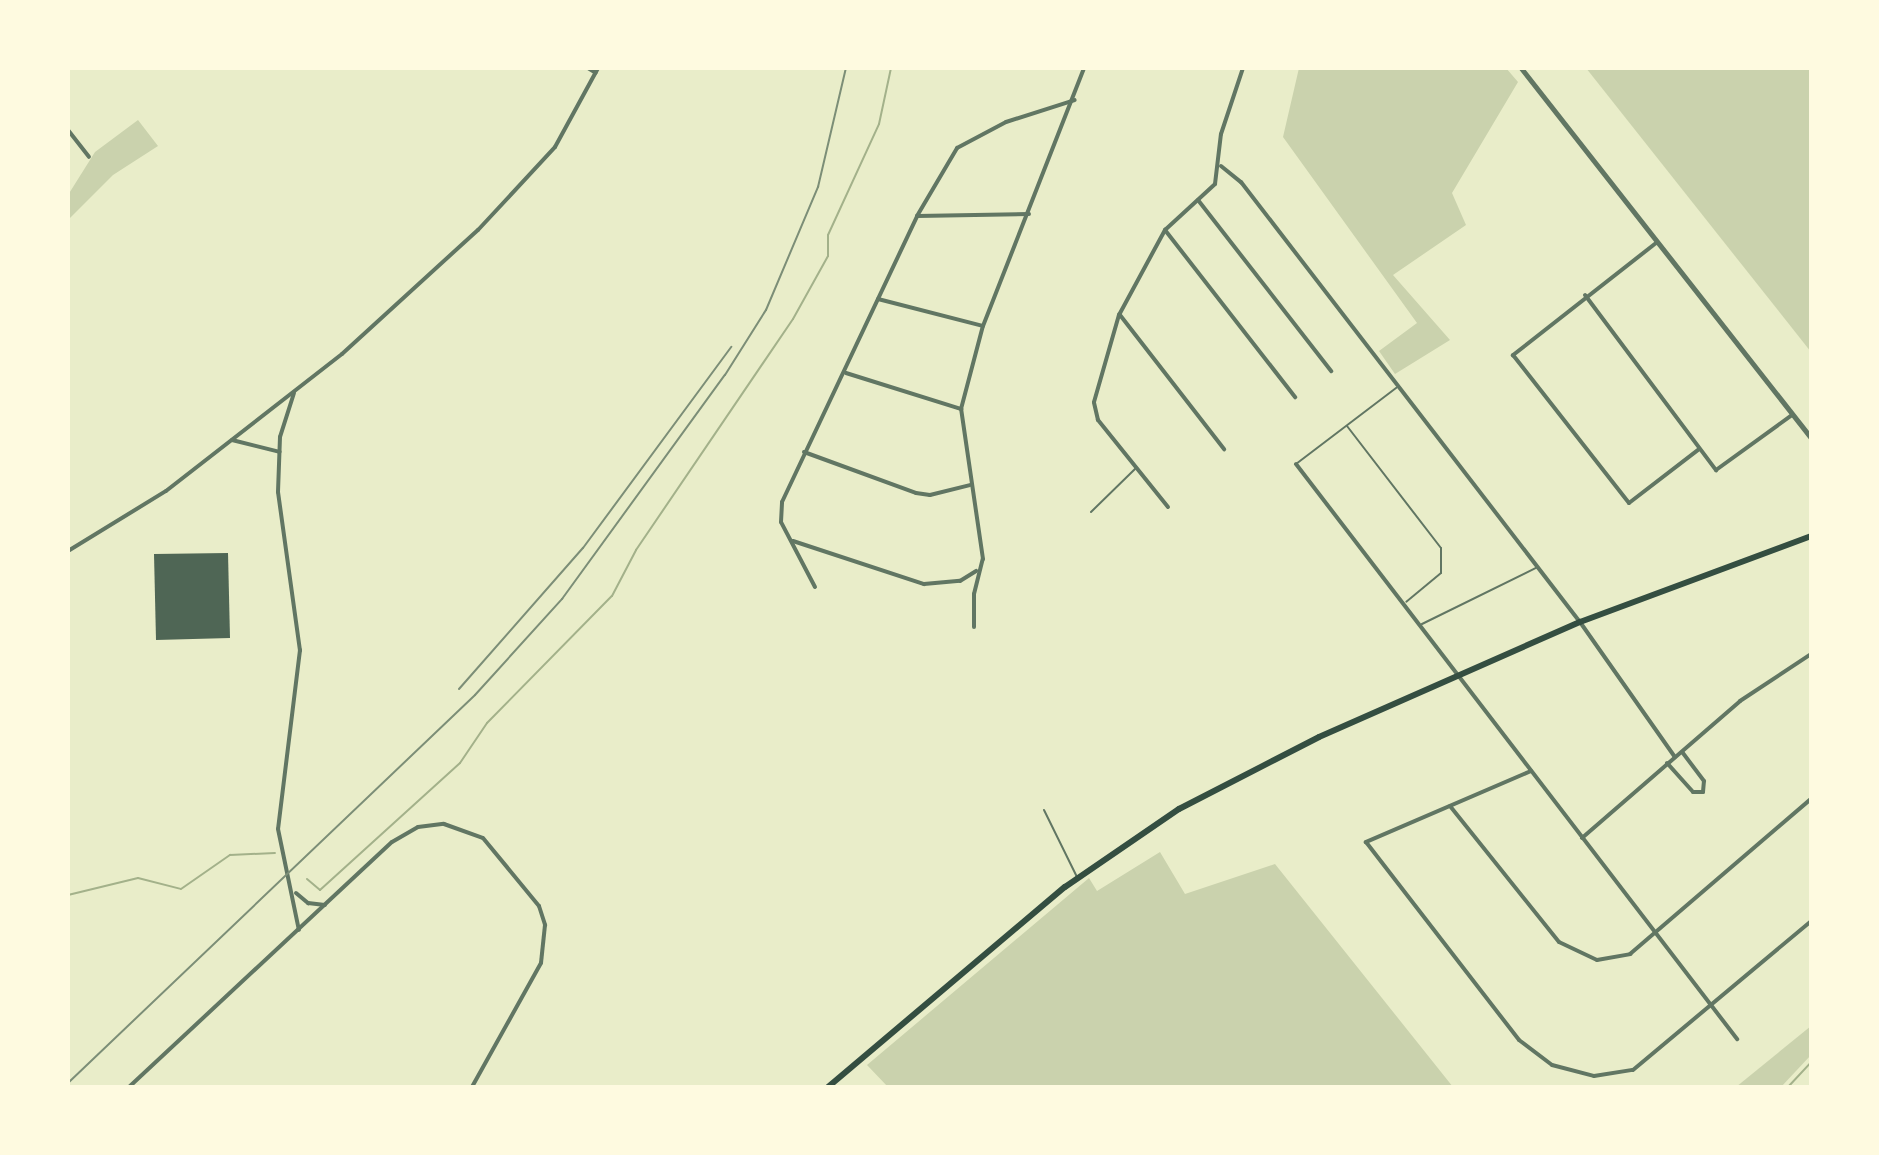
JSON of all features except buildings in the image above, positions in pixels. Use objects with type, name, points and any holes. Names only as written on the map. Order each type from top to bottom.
[{"type":"main road","points":[[828,1087],[1077,878],[1227,783],[1580,622],[1811,536]]},
{"type":"street","points":[[68,551],[166,491],[295,391],[478,230],[555,147],[597,70],[588,68]]},
{"type":"street","points":[[974,627],[982,547],[970,485],[961,409],[983,326],[1075,100],[1084,68]]},
{"type":"street","points":[[1168,507],[1098,420],[1094,402],[1119,315],[1165,230],[1215,184],[1221,166],[1221,134],[1243,68]]},
{"type":"street","points":[[1521,68],[1811,438]]},
{"type":"street","points":[[815,587],[781,522],[782,502],[804,452],[846,373],[917,216],[957,148],[1006,122],[1075,100]]},
{"type":"street","points":[[68,130],[89,157]]},
{"type":"street","points":[[1221,166],[1241,182],[1580,622],[1675,757]]},
{"type":"street","points":[[1198,200],[1331,371]]},
{"type":"street","points":[[917,216],[1029,214]]},
{"type":"street","points":[[1165,230],[1295,397]]},
{"type":"street","points":[[1656,243],[1585,295],[1513,355],[1629,503],[1699,449]]},
{"type":"street","points":[[1585,295],[1716,470],[1792,415]]},
{"type":"street","points":[[878,299],[983,326]]},
{"type":"street","points":[[1119,315],[1224,449]]},
{"type":"street","points":[[846,373],[961,409]]},
{"type":"street","points":[[295,391],[280,452],[278,492],[300,650],[278,829],[283,862],[295,893],[299,930]]},
{"type":"street","points":[[231,440],[280,452]]},
{"type":"street","points":[[804,452],[916,493],[930,495],[970,485]]},
{"type":"street","points":[[1296,464],[1406,602],[1737,1039]]},
{"type":"street","points":[[793,541],[924,584],[960,581],[978,570]]},
{"type":"street","points":[[1582,838],[1740,701],[1811,654]]},
{"type":"street","points":[[1667,763],[1693,792],[1703,792],[1704,781],[1682,752]]},
{"type":"street","points":[[1531,771],[1366,842],[1519,1040],[1552,1065],[1594,1076],[1633,1070],[1713,1007],[1811,921]]},
{"type":"street","points":[[1450,806],[1572,952],[1614,959],[1657,933],[1811,799]]},
{"type":"street","points":[[129,1087],[404,834],[444,824],[483,838],[539,906],[545,925],[541,963],[472,1087]]},
{"type":"street","points":[[295,893],[308,903],[325,905]]},
{"type":"lane","points":[[1296,464],[1397,387]]},
{"type":"lane","points":[[1347,426],[1441,548],[1441,573],[1406,602]]},
{"type":"lane","points":[[1091,512],[1136,467]]},
{"type":"lane","points":[[1422,624],[1536,568]]},
{"type":"lane","points":[[1044,810],[1077,878]]},
{"type":"green space","points":[[1299,68],[1506,68],[1518,82],[1452,193],[1466,225],[1393,275],[1450,340],[1395,374],[1379,351],[1417,323],[1283,137]]},
{"type":"green space","points":[[1586,68],[1811,68],[1811,352]]},
{"type":"green space","points":[[138,120],[158,146],[113,175],[68,220],[68,195],[95,152]]},
{"type":"green space","points":[[1160,852],[1185,894],[1275,864],[1453,1087],[888,1087],[867,1065],[1089,878],[1097,891]]},
{"type":"green space","points":[[1811,1026],[1811,1055],[1781,1087],[1736,1087]]},
{"type":"waterway","points":[[307,879],[320,890],[460,763],[487,723],[612,596],[636,550],[793,319],[828,256],[828,235],[879,124],[891,68]]},
{"type":"waterway","points":[[68,895],[138,878],[181,889],[230,855],[275,853]]},
{"type":"waterway","points":[[1788,1087],[1811,1062]]},
{"type":"railway","points":[[68,1083],[475,695],[562,599],[725,375],[766,310],[818,187],[846,68]]},
{"type":"railway","points":[[459,689],[583,548],[731,347]]}]
